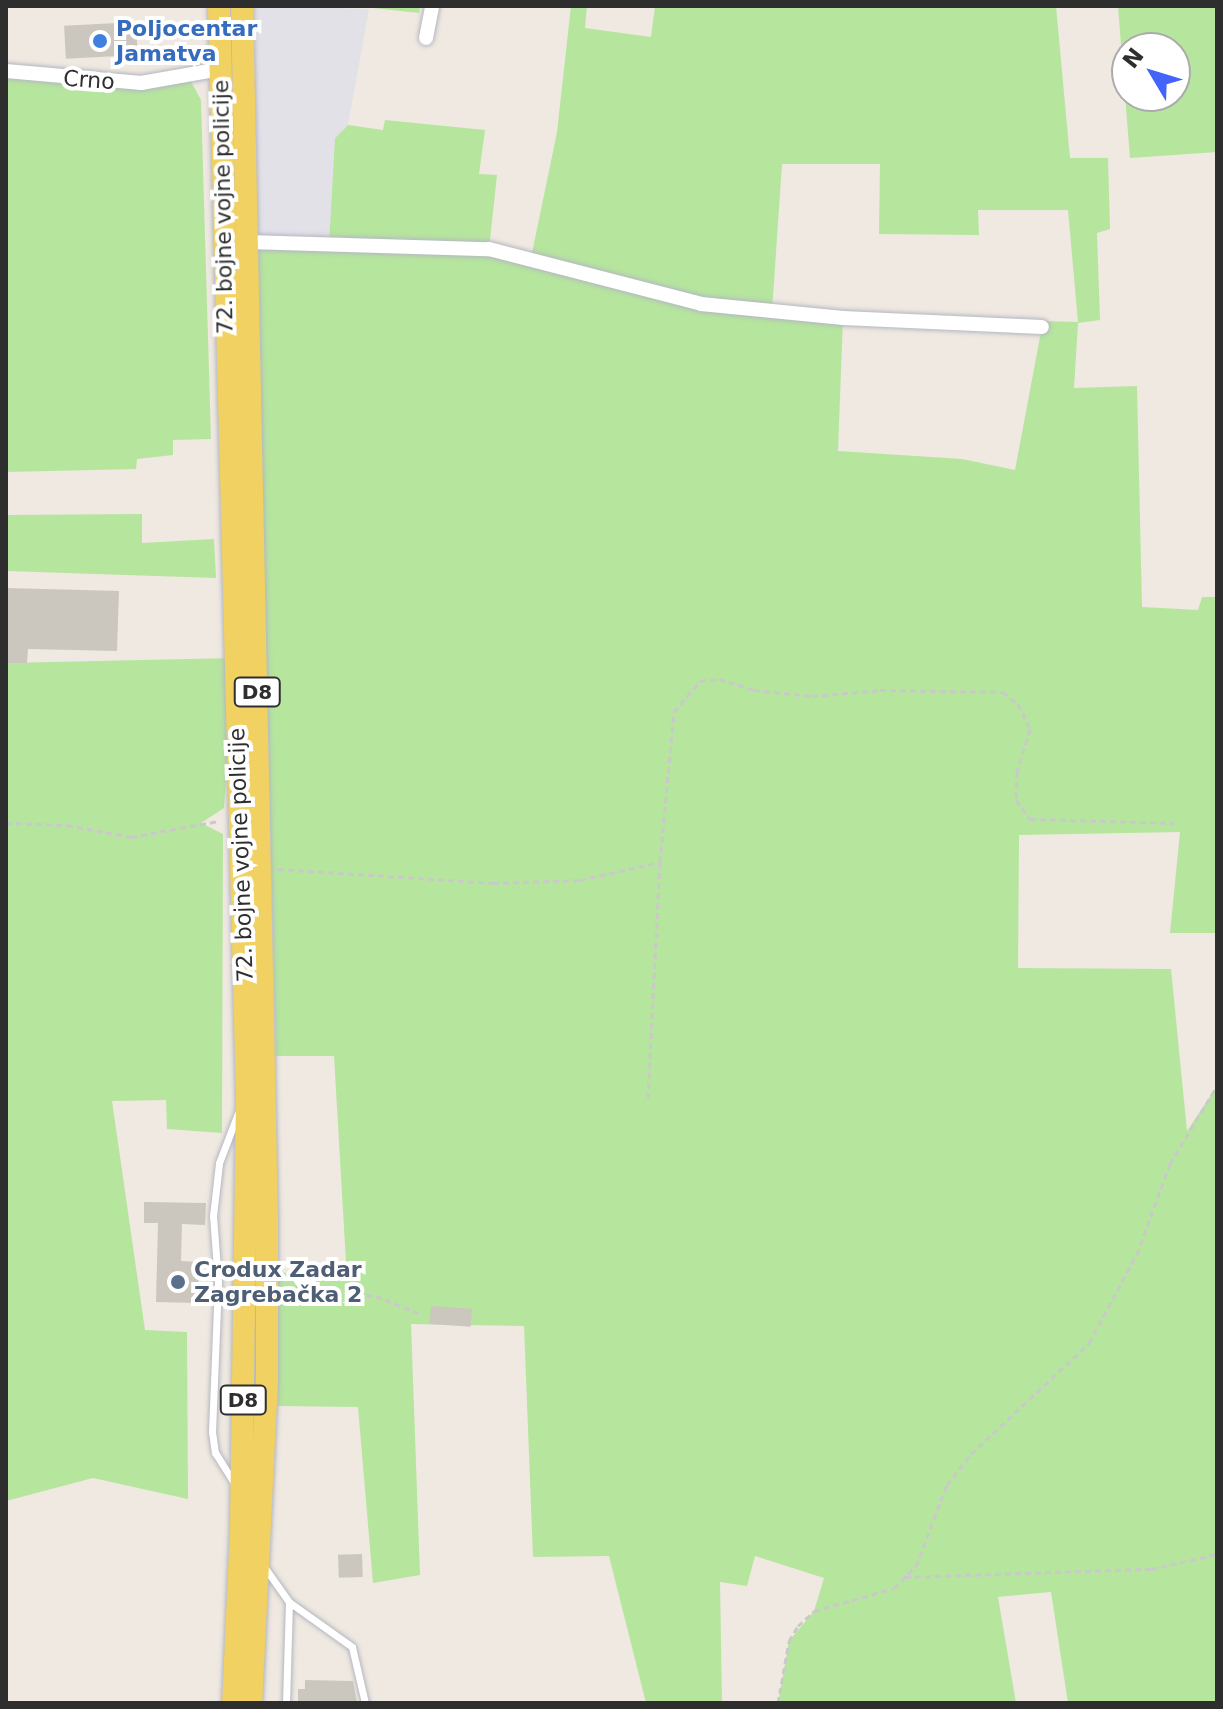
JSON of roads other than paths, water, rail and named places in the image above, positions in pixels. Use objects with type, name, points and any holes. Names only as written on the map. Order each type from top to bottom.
[{"type":"main road","name":"72. bojne vojne policije","points":[[219,6],[247,1097],[242,1493],[233,1703]]},
{"type":"main road","name":"72. bojne vojne policije","points":[[242,6],[262,869],[266,1283],[260,1559],[251,1703]]},
{"type":"street","points":[[426,38],[432,6]]},
{"type":"street","name":"Crno","points":[[6,71],[141,83],[220,69]]},
{"type":"street","points":[[247,242],[489,249],[701,304],[843,318],[1042,327]]},
{"type":"lane","points":[[242,1493],[215,1453],[212,1432],[218,1282],[213,1216],[219,1163],[247,1097]]},
{"type":"lane","points":[[260,1559],[277,1592],[352,1647],[365,1703]]},
{"type":"lane","points":[[286,1703],[289,1602]]},
{"type":"place","name":"Poljocentar Jamatva","points":[[100,41]]},
{"type":"place","name":"Crodux Zadar Zagrebačka 2","points":[[178,1282]]}]
